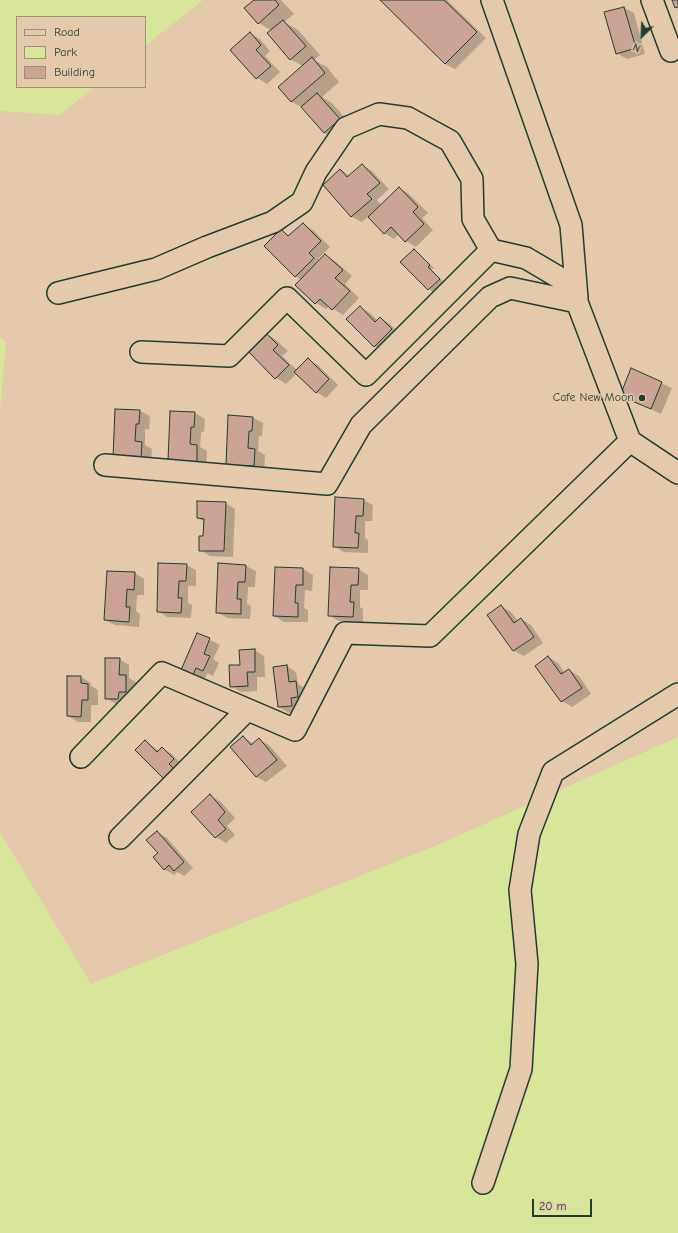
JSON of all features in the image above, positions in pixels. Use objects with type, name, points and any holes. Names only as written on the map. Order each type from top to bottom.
[{"type":"street","points":[[492,0],[570,225],[577,302]]},
{"type":"street","points":[[652,0],[671,51]]},
{"type":"street","points":[[58,293],[156,269],[207,247],[273,222],[302,202],[316,172],[346,128],[380,114],[408,118],[450,141],[472,179],[473,219],[491,250],[526,258],[565,282],[577,302],[630,441],[678,473]]},
{"type":"street","points":[[141,352],[230,356],[287,298],[366,375],[491,250]]},
{"type":"street","points":[[105,465],[327,484],[361,425],[490,297],[510,288],[577,302]]},
{"type":"street","points":[[81,757],[162,673],[295,730],[345,632],[430,636],[630,441]]},
{"type":"street","points":[[483,1183],[522,1069],[527,964],[520,890],[529,834],[553,772],[678,694]]},
{"type":"street","points":[[120,838],[247,710]]},
{"type":"green space","points":[[0,0],[203,0],[146,45],[146,16],[16,16],[16,88],[94,88],[59,115],[0,111]]},
{"type":"green space","points":[[0,338],[6,342],[0,411]]},
{"type":"green space","points":[[678,737],[678,1233],[0,1233],[0,832],[91,984],[442,843]]},
{"type":"building","points":[[254,0],[275,0],[279,5],[258,24],[244,8]]},
{"type":"building","points":[[380,0],[444,0],[477,32],[445,64]]},
{"type":"building","points":[[672,0],[678,0],[678,7],[675,8]]},
{"type":"building","points":[[624,7],[636,48],[616,54],[604,12]]},
{"type":"building","points":[[283,20],[306,46],[290,60],[267,33]]},
{"type":"building","points":[[250,32],[261,45],[256,50],[271,66],[256,79],[230,50]]},
{"type":"building","points":[[312,57],[325,73],[291,102],[278,87]]},
{"type":"building","points":[[317,93],[340,119],[324,133],[301,107]]},
{"type":"building","points":[[362,164],[380,183],[367,194],[372,199],[351,217],[323,185],[340,169],[347,177]]},
{"type":"building","points":[[399,187],[418,207],[413,212],[424,224],[405,242],[391,227],[384,234],[368,217]]},
{"type":"building","points":[[303,223],[321,241],[309,253],[314,258],[295,277],[264,246],[281,229],[288,236]]},
{"type":"building","points":[[414,249],[430,265],[428,267],[440,279],[428,290],[400,262]]},
{"type":"building","points":[[325,254],[343,270],[335,278],[350,291],[332,310],[320,299],[315,304],[295,285]]},
{"type":"building","points":[[360,306],[375,322],[380,317],[392,329],[374,347],[346,319]]},
{"type":"building","points":[[266,333],[278,345],[273,350],[289,365],[275,379],[248,351]]},
{"type":"building","points":[[308,358],[329,379],[316,393],[294,372]]},
{"type":"building","points":[[631,368],[662,382],[651,409],[620,396]]},
{"type":"building","points":[[115,409],[140,410],[139,424],[136,424],[135,441],[142,442],[141,459],[113,458]]},
{"type":"building","points":[[170,411],[195,412],[194,427],[191,427],[190,444],[197,445],[197,462],[168,461]]},
{"type":"building","points":[[228,415],[253,417],[252,431],[249,431],[248,448],[255,449],[254,466],[226,465]]},
{"type":"building","points":[[335,497],[364,499],[363,516],[356,516],[355,533],[359,533],[358,548],[333,547]]},
{"type":"building","points":[[197,501],[226,502],[224,551],[199,551],[199,536],[203,536],[204,519],[197,518]]},
{"type":"building","points":[[158,563],[187,564],[186,581],[179,581],[178,598],[182,598],[181,613],[157,612]]},
{"type":"building","points":[[218,563],[246,565],[245,582],[238,582],[237,599],[241,599],[241,614],[216,613]]},
{"type":"building","points":[[275,567],[303,568],[303,585],[296,585],[295,603],[298,603],[298,617],[273,616]]},
{"type":"building","points":[[330,567],[359,568],[358,585],[351,585],[350,602],[354,602],[353,617],[328,616]]},
{"type":"building","points":[[107,571],[135,572],[134,590],[127,589],[126,607],[130,607],[129,622],[104,620]]},
{"type":"building","points":[[501,605],[514,623],[521,618],[534,637],[513,651],[487,615]]},
{"type":"building","points":[[197,633],[210,638],[204,654],[210,656],[203,671],[196,668],[193,675],[181,670]]},
{"type":"building","points":[[255,649],[255,672],[247,672],[248,686],[230,687],[229,665],[240,665],[239,650]]},
{"type":"building","points":[[548,656],[561,674],[569,669],[582,688],[561,702],[535,666]]},
{"type":"building","points":[[105,658],[120,658],[119,675],[126,675],[126,692],[119,692],[118,699],[105,699]]},
{"type":"building","points":[[287,665],[289,682],[296,681],[298,697],[291,698],[292,706],[278,707],[273,667]]},
{"type":"building","points":[[67,676],[81,676],[81,683],[88,684],[88,700],[82,700],[81,717],[67,716]]},
{"type":"building","points":[[243,736],[251,745],[259,738],[277,760],[256,777],[230,747]]},
{"type":"building","points":[[145,740],[157,752],[162,747],[174,759],[169,764],[174,769],[164,779],[135,750]]},
{"type":"building","points":[[210,794],[225,812],[218,820],[226,829],[215,838],[191,812]]},
{"type":"building","points":[[157,831],[184,862],[174,871],[169,865],[164,870],[153,857],[158,853],[146,840]]},
{"type":"place","name":"Cafe New Moon","points":[[642,398]]}]
